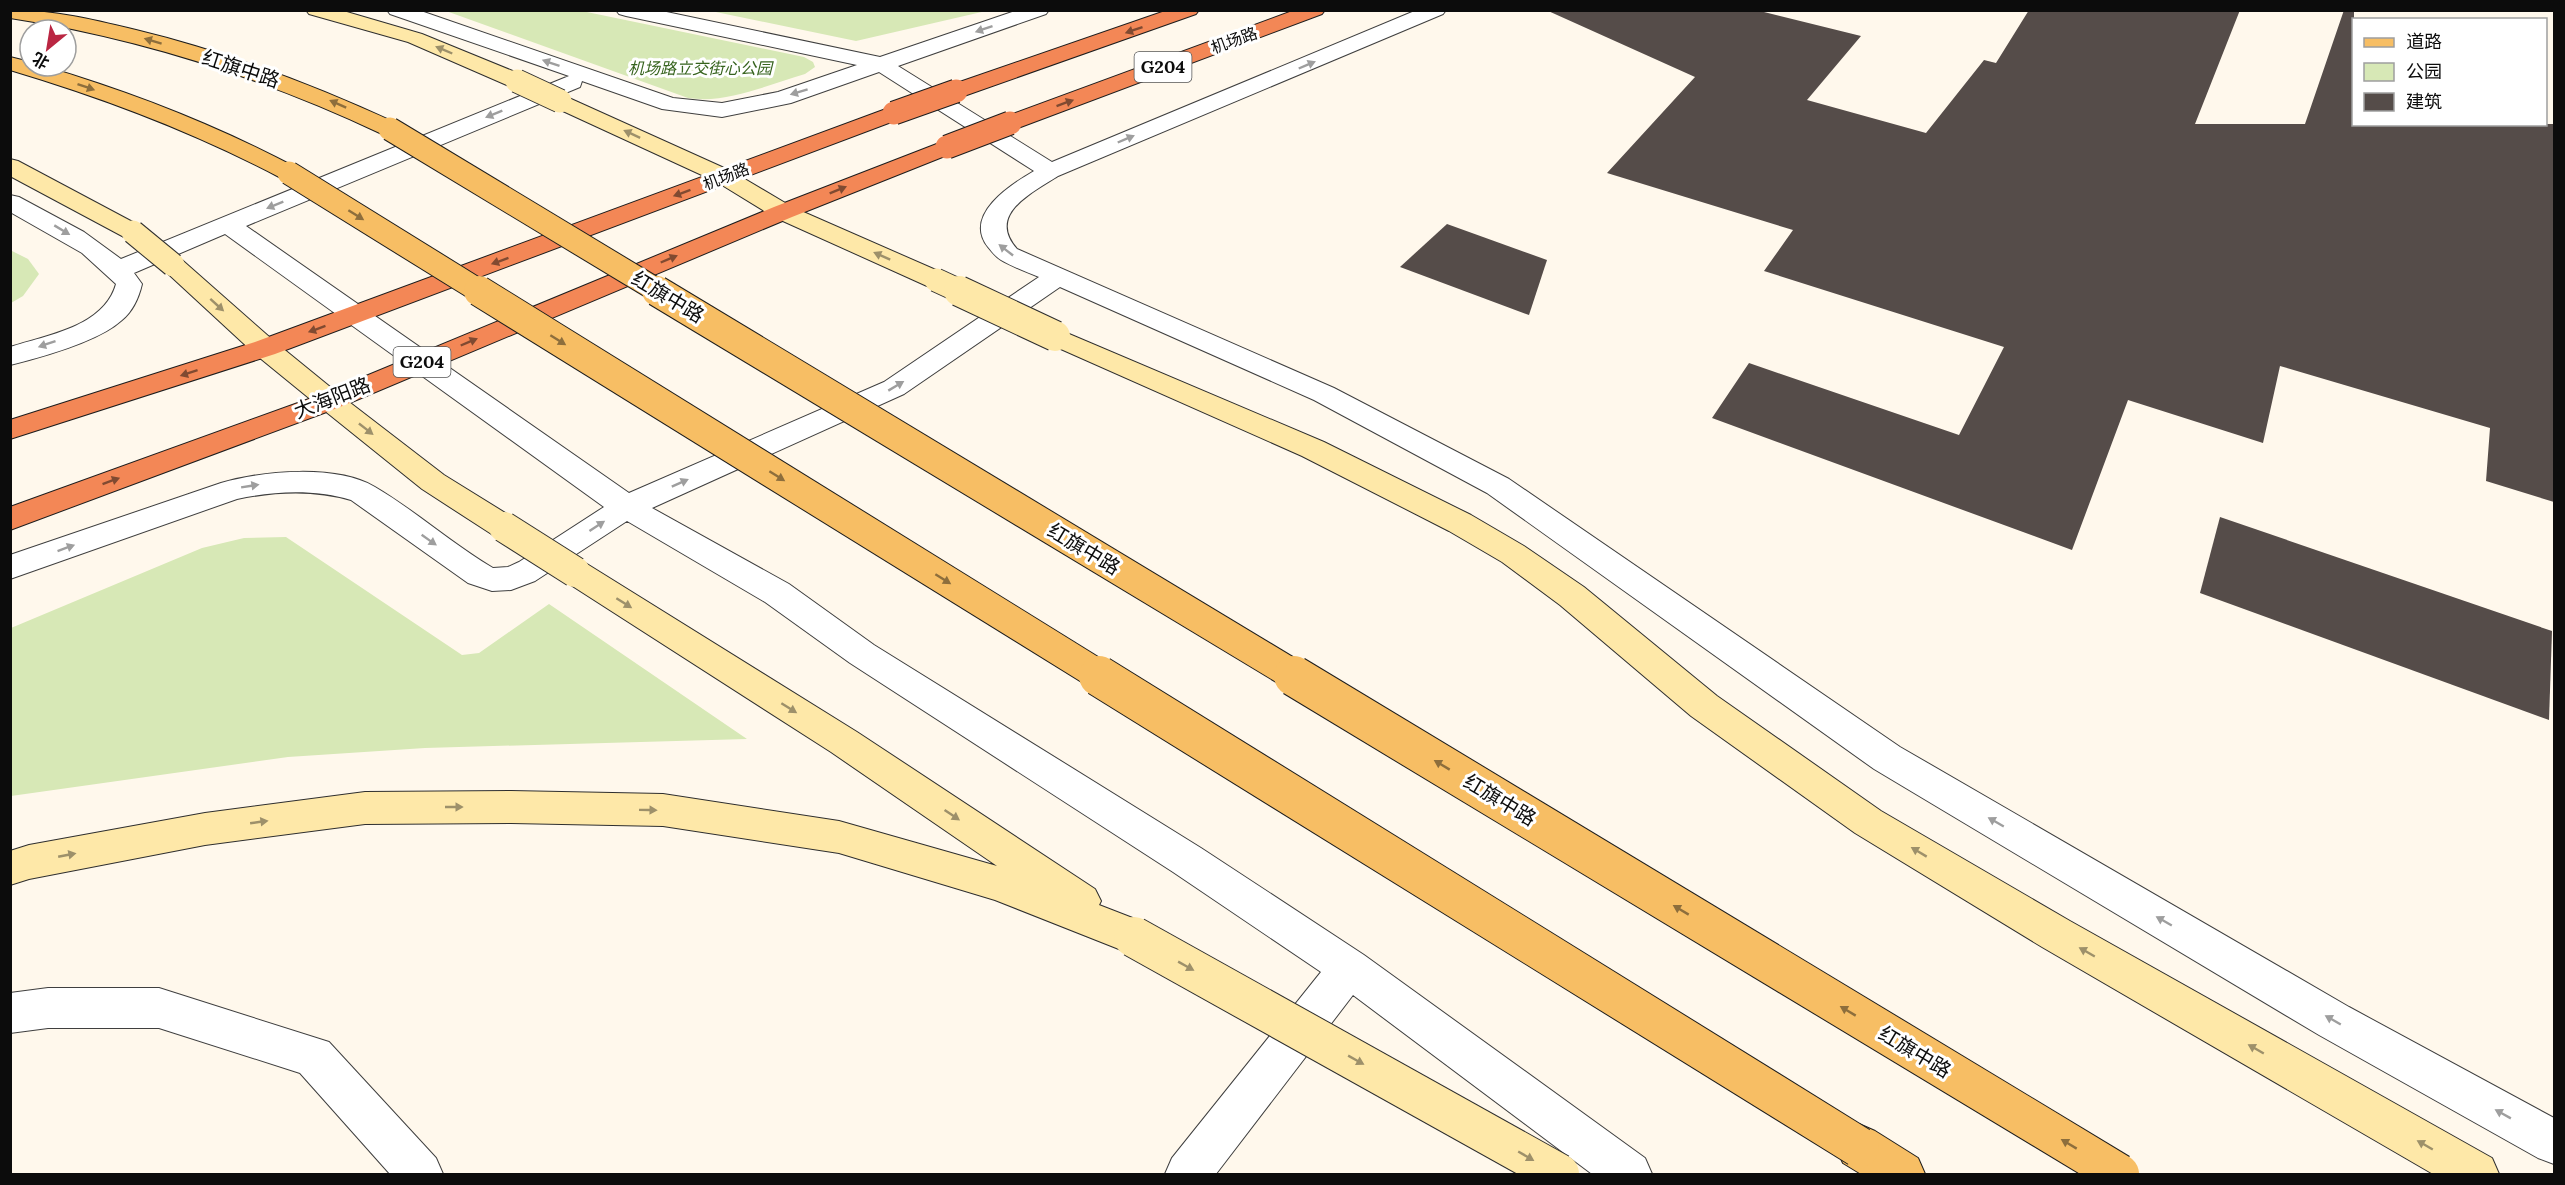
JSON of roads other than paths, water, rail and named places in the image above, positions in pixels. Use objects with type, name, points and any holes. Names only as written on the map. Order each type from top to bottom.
[{"type":"highway","name":"机场路","points":[[265,348],[894,113],[1190,10]]},
{"type":"highway","name":"机场路","points":[[783,212],[1010,123],[1315,10]]},
{"type":"highway","name":"大海阳路","points":[[10,519],[330,401],[783,212]]},
{"type":"highway","name":"G204","points":[[21,427],[265,348]]},
{"type":"main road","points":[[316,10],[415,38],[518,81],[725,177],[783,212],[1055,336],[1313,448],[1460,523],[1513,554],[1572,596],[1704,706],[1869,822],[2056,934],[2476,1174]]},
{"type":"main road","name":"红旗中路","points":[[10,12],[146,38],[292,86],[337,103],[390,129],[2119,1174]]},
{"type":"main road","points":[[10,63],[58,77],[176,118],[241,146],[289,174],[1902,1174]]},
{"type":"main road","points":[[10,166],[133,232],[265,348],[433,482],[844,742],[1134,937],[1559,1174]]},
{"type":"main road","points":[[10,868],[29,862],[205,829],[365,807],[663,810],[839,837],[1001,884],[1134,937]]},
{"type":"main road","points":[[1859,1147],[1897,1174]]},
{"type":"lane","points":[[397,10],[670,104],[722,110],[783,98],[1039,10]]},
{"type":"lane","points":[[626,10],[881,64],[1050,171]]},
{"type":"lane","points":[[1436,10],[1050,171],[1013,194],[1002,207],[992,225],[993,238],[1008,254],[1324,394],[1497,486],[1887,758],[2334,1021],[2554,1142]]},
{"type":"lane","points":[[120,269],[587,76]]},
{"type":"lane","points":[[10,202],[62,229],[120,269],[129,284],[124,301],[111,316],[74,334],[10,357]]},
{"type":"lane","points":[[228,225],[626,507],[777,592],[862,654],[1177,854],[1349,968],[1629,1174]]},
{"type":"lane","points":[[10,567],[232,490],[256,485],[295,482],[333,484],[362,493],[480,575],[487,579],[505,579],[530,570],[626,507],[894,388],[1057,277]]},
{"type":"lane","points":[[1188,1174],[1349,968]]},
{"type":"lane","points":[[10,1013],[48,1008],[159,1008],[314,1057],[420,1174]]},
{"type":"park label","name":"机场路立交街心公园","points":[[700,68]]}]
